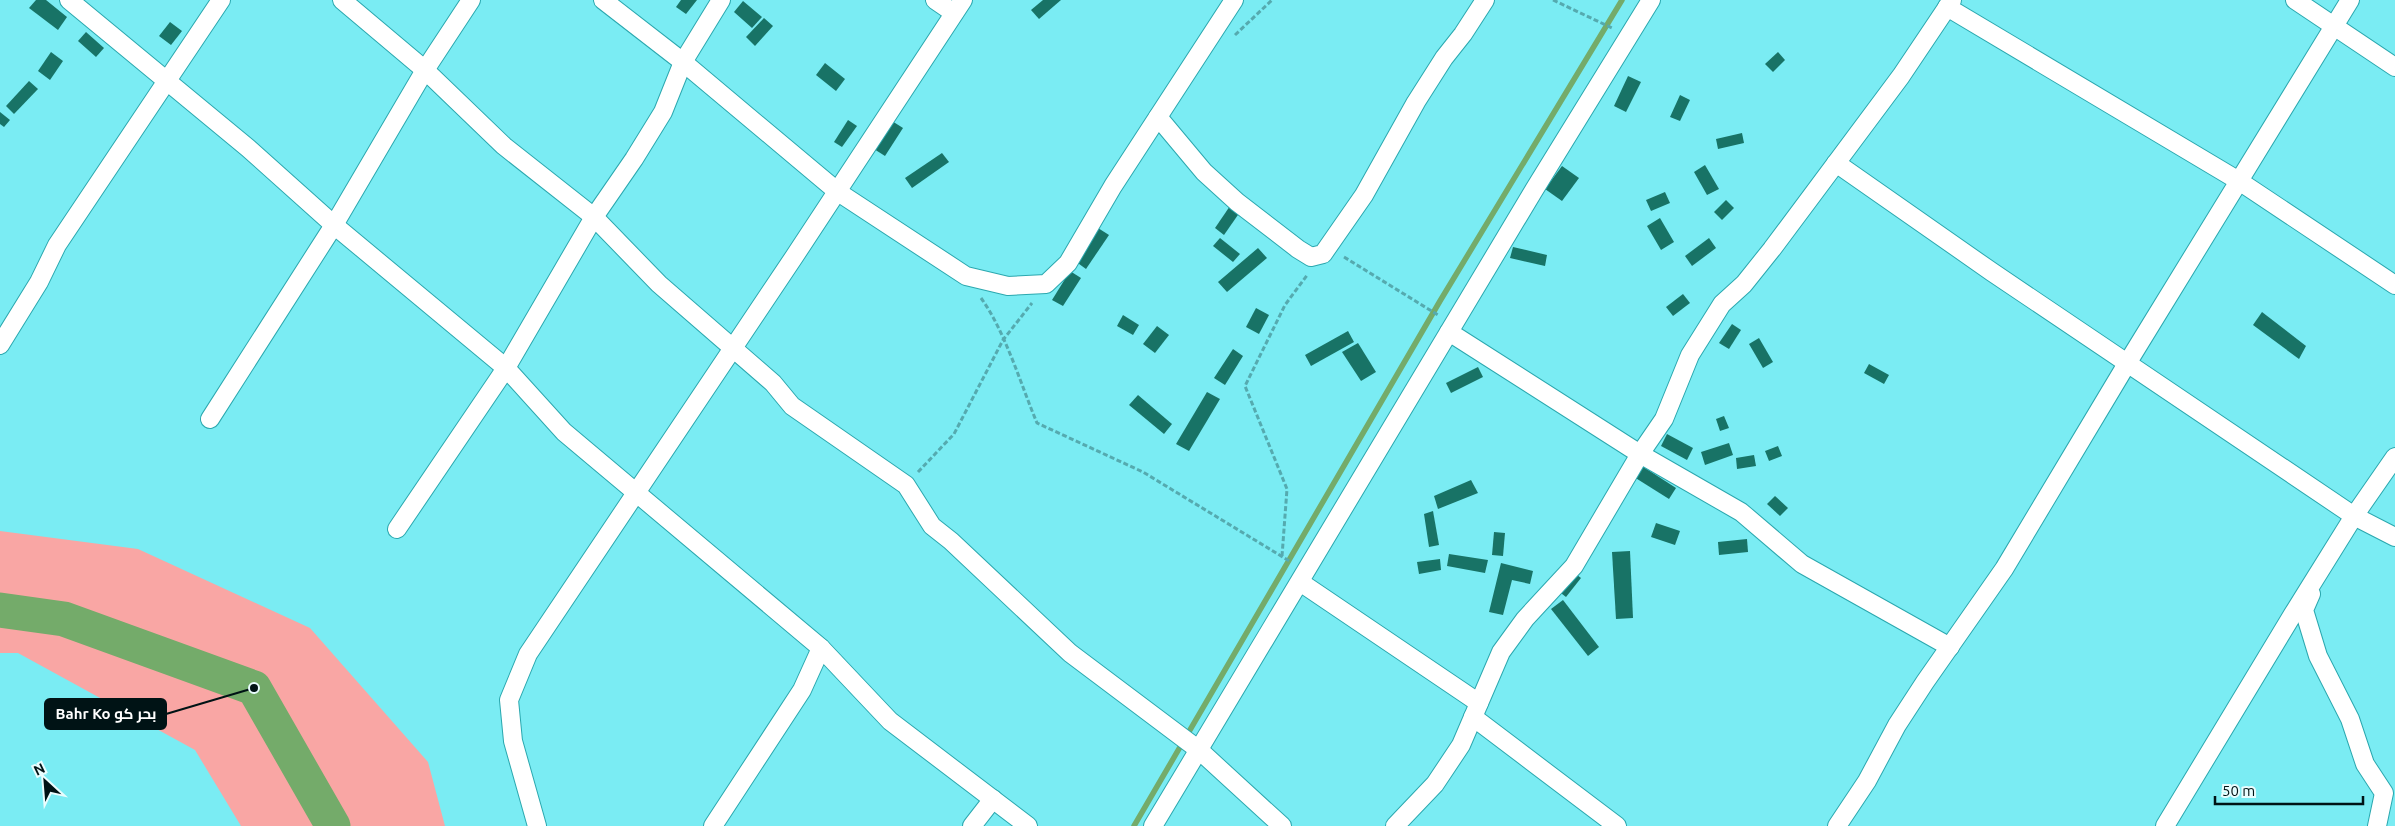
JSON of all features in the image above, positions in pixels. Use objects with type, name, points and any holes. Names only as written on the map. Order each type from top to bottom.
[{"type":"street","points":[[69,0],[248,148],[334,225],[506,368],[564,432],[822,648],[890,722],[1028,826]]},
{"type":"street","points":[[0,346],[38,282],[57,245],[221,0]]},
{"type":"street","points":[[342,0],[425,70],[504,146],[594,217],[659,284],[773,383],[792,406],[906,485],[932,526],[951,541],[1070,653],[1199,750],[1282,826]]},
{"type":"street","points":[[210,419],[334,225],[425,70],[471,0]]},
{"type":"street","points":[[604,0],[683,62],[838,192],[966,276],[1008,286],[1046,284],[1068,263],[1158,117],[1234,0]]},
{"type":"street","points":[[397,529],[506,368],[594,217],[634,159],[662,112],[683,62],[721,0]]},
{"type":"street","points":[[537,826],[512,742],[509,700],[528,654],[838,192],[958,7],[935,0]]},
{"type":"street","points":[[1158,117],[1204,172],[1237,202],[1298,250],[1311,257],[1325,250],[1364,195],[1444,58],[1463,34],[1485,0]]},
{"type":"street","points":[[1153,826],[1449,332],[1651,0]]},
{"type":"street","points":[[2295,0],[2395,67]]},
{"type":"street","points":[[1836,826],[1867,781],[1897,725],[2004,569],[2128,362],[2350,0]]},
{"type":"street","points":[[1395,826],[1435,784],[1462,745],[1501,652],[1525,619],[1574,566],[1640,454],[1664,418],[1690,355],[1722,304],[1744,284],[1836,163],[1901,76],[1949,3],[2240,181],[2395,285]]},
{"type":"street","points":[[1836,163],[1992,272],[2354,516],[2395,538]]},
{"type":"street","points":[[1449,332],[1640,454],[1742,512],[1802,564],[1950,647]]},
{"type":"street","points":[[2166,826],[2354,516],[2395,457]]},
{"type":"street","points":[[2325,564],[2304,610],[2318,656],[2350,719],[2365,764],[2384,793],[2378,826]]},
{"type":"street","points":[[1300,582],[1476,710],[1617,826]]},
{"type":"street","points":[[712,826],[802,690],[822,648]]},
{"type":"street","points":[[972,826],[993,799]]},
{"type":"path","points":[[1553,0],[1601,23]]},
{"type":"path","points":[[966,276],[988,307],[1037,423],[1144,472],[1282,556],[1287,489],[1245,386],[1285,305],[1325,250],[1429,310]]},
{"type":"path","points":[[906,485],[954,434],[1003,340],[1046,284]]},
{"type":"shaded area","points":[[0,531],[138,549],[310,628],[428,762],[445,826],[241,826],[195,750],[18,653],[0,653]]},
{"type":"building","points":[[36,0],[46,0],[67,17],[58,30],[29,8]]},
{"type":"building","points":[[681,0],[697,0],[686,14],[676,7]]},
{"type":"building","points":[[1043,0],[1061,0],[1039,19],[1031,10]]},
{"type":"building","points":[[743,1],[762,17],[752,28],[734,12]]},
{"type":"building","points":[[764,18],[773,26],[755,46],[746,37]]},
{"type":"building","points":[[170,22],[182,31],[171,45],[159,36]]},
{"type":"building","points":[[86,32],[104,48],[96,57],[78,41]]},
{"type":"building","points":[[51,52],[63,61],[50,80],[38,71]]},
{"type":"building","points":[[1778,52],[1785,60],[1773,72],[1765,64]]},
{"type":"building","points":[[825,63],[845,79],[836,91],[816,75]]},
{"type":"building","points":[[1628,76],[1641,82],[1626,112],[1614,106]]},
{"type":"building","points":[[29,81],[38,89],[14,114],[6,106]]},
{"type":"building","points":[[1680,95],[1690,100],[1680,121],[1670,117]]},
{"type":"building","points":[[0,112],[10,120],[4,127],[0,124]]},
{"type":"building","points":[[848,120],[857,126],[842,147],[834,142]]},
{"type":"building","points":[[892,121],[903,128],[885,156],[874,149]]},
{"type":"building","points":[[1742,133],[1744,143],[1718,149],[1716,139]]},
{"type":"building","points":[[942,153],[949,162],[912,188],[905,178]]},
{"type":"building","points":[[1705,165],[1719,189],[1707,195],[1694,172]]},
{"type":"building","points":[[1562,166],[1579,178],[1562,201],[1545,189]]},
{"type":"building","points":[[1665,192],[1670,203],[1651,211],[1646,200]]},
{"type":"building","points":[[1726,200],[1734,208],[1722,220],[1714,212]]},
{"type":"building","points":[[1230,206],[1240,212],[1224,235],[1215,228]]},
{"type":"building","points":[[1660,218],[1674,242],[1661,250],[1647,226]]},
{"type":"building","points":[[1098,228],[1109,235],[1086,269],[1075,261]]},
{"type":"building","points":[[1220,238],[1240,254],[1233,262],[1213,246]]},
{"type":"building","points":[[1709,238],[1716,248],[1692,266],[1685,256]]},
{"type":"building","points":[[1513,247],[1547,255],[1545,266],[1510,258]]},
{"type":"building","points":[[1258,248],[1267,258],[1227,292],[1218,282]]},
{"type":"building","points":[[1070,271],[1081,278],[1063,306],[1052,300]]},
{"type":"building","points":[[1683,294],[1690,303],[1673,316],[1666,307]]},
{"type":"building","points":[[1256,308],[1269,315],[1259,334],[1246,327]]},
{"type":"building","points":[[2262,312],[2306,346],[2299,359],[2253,325]]},
{"type":"building","points":[[1123,315],[1139,325],[1133,335],[1117,326]]},
{"type":"building","points":[[1732,324],[1741,330],[1729,349],[1719,343]]},
{"type":"building","points":[[1157,326],[1169,335],[1155,353],[1143,344]]},
{"type":"building","points":[[1348,331],[1354,342],[1311,366],[1305,355]]},
{"type":"building","points":[[1759,338],[1773,362],[1763,368],[1749,344]]},
{"type":"building","points":[[1358,343],[1376,372],[1361,381],[1342,352]]},
{"type":"building","points":[[1233,349],[1243,356],[1225,385],[1214,378]]},
{"type":"building","points":[[1869,364],[1889,375],[1884,384],[1864,373]]},
{"type":"building","points":[[1478,367],[1483,377],[1451,393],[1446,383]]},
{"type":"building","points":[[1207,392],[1220,399],[1189,451],[1176,444]]},
{"type":"building","points":[[1138,395],[1172,424],[1164,434],[1129,405]]},
{"type":"building","points":[[1724,416],[1729,428],[1720,431],[1716,419]]},
{"type":"building","points":[[1667,434],[1693,448],[1687,460],[1661,446]]},
{"type":"building","points":[[1729,443],[1733,455],[1705,465],[1701,452]]},
{"type":"building","points":[[1778,446],[1782,456],[1769,461],[1765,451]]},
{"type":"building","points":[[1754,455],[1756,466],[1737,469],[1736,458]]},
{"type":"building","points":[[1642,466],[1676,488],[1669,499],[1634,477]]},
{"type":"building","points":[[1471,480],[1478,493],[1438,509],[1434,496]]},
{"type":"building","points":[[1775,496],[1788,508],[1780,516],[1767,504]]},
{"type":"building","points":[[1433,511],[1439,545],[1429,547],[1424,514]]},
{"type":"building","points":[[1656,523],[1680,531],[1675,545],[1651,537]]},
{"type":"building","points":[[1494,532],[1505,533],[1503,556],[1492,555]]},
{"type":"building","points":[[1747,539],[1748,552],[1719,555],[1718,542]]},
{"type":"building","points":[[1630,551],[1633,618],[1616,619],[1612,552]]},
{"type":"building","points":[[1449,554],[1488,560],[1485,573],[1447,566]]},
{"type":"building","points":[[1440,559],[1441,570],[1419,574],[1417,562]]},
{"type":"building","points":[[1501,563],[1533,571],[1530,584],[1512,580],[1503,615],[1489,612]]},
{"type":"building","points":[[1572,571],[1581,578],[1566,597],[1557,590]]},
{"type":"building","points":[[1563,600],[1599,647],[1588,656],[1551,609]]},
{"type":"waterway","points":[[1134,826],[1440,301],[1622,0]]},
{"type":"waterway","points":[[0,610],[64,619],[254,688],[333,826]]},
{"type":"place","name":"Bahr Ko بحر كو","points":[[254,688]]}]
